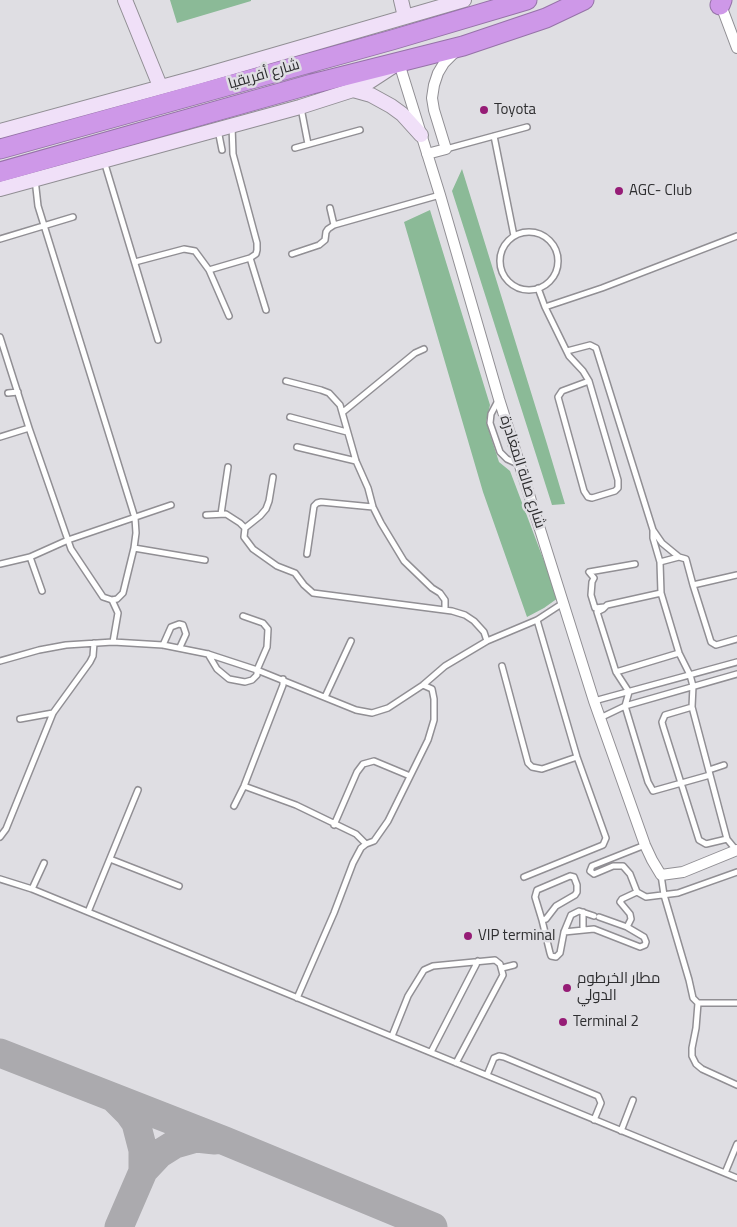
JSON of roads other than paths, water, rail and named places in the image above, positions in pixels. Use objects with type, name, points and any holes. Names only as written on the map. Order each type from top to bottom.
[{"type":"highway","name":"شارع أفريقيا","points":[[0,149],[392,40],[527,0]]},
{"type":"highway","name":"شارع أفريقيا","points":[[0,172],[312,84],[462,46],[546,18],[584,0]]},
{"type":"highway","points":[[392,40],[399,63]]},
{"type":"street","points":[[125,0],[160,86]]},
{"type":"street","points":[[401,0],[405,17]]},
{"type":"street","name":"شارع أفريقيا","points":[[0,131],[198,77],[463,0]]},
{"type":"street","points":[[720,2],[737,48]]},
{"type":"street","points":[[427,154],[446,149],[434,110],[434,85],[444,62],[462,46]]},
{"type":"street","name":"شارع أفريقيا","points":[[0,189],[300,107],[353,90],[399,63]]},
{"type":"street","name":"شارع صالة المغادرة","points":[[399,63],[440,195],[499,399],[599,718],[645,845],[661,875]]},
{"type":"street","points":[[353,90],[371,95],[391,106],[407,119],[421,135]]},
{"type":"street","points":[[661,875],[683,872],[737,851]]},
{"type":"lane","points":[[300,107],[308,144]]},
{"type":"lane","points":[[208,270],[250,258],[256,254],[258,247],[233,154],[232,126]]},
{"type":"lane","points":[[446,149],[527,127]]},
{"type":"lane","points":[[218,130],[222,150]]},
{"type":"lane","points":[[295,148],[360,130]]},
{"type":"lane","points":[[494,136],[514,236]]},
{"type":"lane","points":[[103,160],[158,340]]},
{"type":"lane","points":[[0,337],[3,354],[18,392],[68,540],[76,556],[103,597],[112,600],[120,597],[123,593],[134,548],[136,533],[134,518],[38,206],[35,179]]},
{"type":"lane","points":[[292,254],[319,245],[325,240],[328,229],[334,225],[440,195]]},
{"type":"lane","points":[[330,208],[334,225]]},
{"type":"lane","points":[[0,239],[73,217]]},
{"type":"lane","points":[[534,232],[547,238],[555,248],[558,262],[550,281],[538,288],[524,289],[511,284],[503,273],[500,259],[501,252],[508,240],[514,236],[534,232]]},
{"type":"lane","points":[[545,307],[602,288],[737,236]]},
{"type":"lane","points":[[134,262],[188,249],[197,253],[208,270],[230,316]]},
{"type":"lane","points":[[250,258],[266,310]]},
{"type":"lane","points":[[538,288],[545,307],[567,351],[589,381],[619,484],[615,491],[592,498],[588,497],[584,491],[558,397],[565,389],[589,381]]},
{"type":"lane","points":[[567,351],[590,345],[596,348],[653,530],[660,562],[661,593],[679,653],[690,675],[693,686],[692,707],[726,839],[737,851]]},
{"type":"lane","points":[[343,412],[415,353],[424,349]]},
{"type":"lane","points":[[286,381],[329,393],[340,405],[356,461],[381,523],[404,561],[445,600],[445,609]]},
{"type":"lane","points":[[8,393],[18,392]]},
{"type":"lane","points":[[499,399],[490,420],[498,448],[503,456],[520,465]]},
{"type":"lane","points":[[290,417],[347,432]]},
{"type":"lane","points":[[0,437],[30,428]]},
{"type":"lane","points":[[297,447],[356,461]]},
{"type":"lane","points":[[220,514],[228,467]]},
{"type":"lane","points":[[273,477],[266,509],[245,528],[244,537],[253,549],[276,566],[295,572],[304,585],[313,592],[445,609],[465,615],[474,621],[484,632],[488,641]]},
{"type":"lane","points":[[307,554],[314,506],[317,503],[373,506]]},
{"type":"lane","points":[[0,564],[30,557],[68,540],[172,505]]},
{"type":"lane","points":[[206,515],[226,514],[245,528]]},
{"type":"lane","points":[[653,530],[662,543],[679,557]]},
{"type":"lane","points":[[134,548],[205,560]]},
{"type":"lane","points":[[30,557],[42,591]]},
{"type":"lane","points":[[660,562],[684,557],[688,561],[693,585],[711,642],[716,645],[737,639]]},
{"type":"lane","points":[[635,564],[589,572],[594,578],[591,595],[595,608],[661,593]]},
{"type":"lane","points":[[693,585],[737,575]]},
{"type":"lane","points":[[112,600],[118,613],[113,642]]},
{"type":"lane","points":[[0,661],[39,650],[94,642],[180,647],[257,670],[356,710],[372,713],[388,708],[423,685],[445,666],[488,641],[537,620],[564,602]]},
{"type":"lane","points":[[604,607],[598,612],[616,672],[629,692],[625,706],[648,782],[653,791],[681,783],[724,765]]},
{"type":"lane","points":[[208,654],[217,669],[229,679],[237,682],[252,680],[257,675],[257,670],[267,647],[268,629],[263,623],[243,616]]},
{"type":"lane","points":[[524,877],[599,847],[605,842],[605,834],[577,757],[537,620]]},
{"type":"lane","points":[[163,645],[171,627],[179,624],[183,626],[186,634],[180,647]]},
{"type":"lane","points":[[325,697],[351,641]]},
{"type":"lane","points":[[0,837],[6,829],[53,713],[90,662],[93,656],[94,642]]},
{"type":"lane","points":[[616,672],[679,653]]},
{"type":"lane","points":[[594,702],[737,662]]},
{"type":"lane","points":[[502,666],[528,763],[532,767],[542,769],[577,757]]},
{"type":"lane","points":[[599,718],[625,706],[737,674]]},
{"type":"lane","points":[[234,806],[244,786],[283,685],[283,679]]},
{"type":"lane","points":[[297,998],[334,913],[353,863],[366,844],[374,841],[383,830],[428,740],[435,710],[432,689],[423,685]]},
{"type":"lane","points":[[692,707],[666,715],[662,722],[699,840],[706,844],[726,839]]},
{"type":"lane","points":[[20,720],[53,713]]},
{"type":"lane","points":[[565,761],[577,757]]},
{"type":"lane","points":[[334,825],[357,772],[364,764],[374,761],[410,776]]},
{"type":"lane","points":[[244,786],[296,806],[356,834],[366,844]]},
{"type":"lane","points":[[88,912],[138,790]]},
{"type":"lane","points":[[645,845],[592,866],[591,872],[594,874],[612,866],[623,866],[630,874],[637,892],[646,897],[678,894],[737,872]]},
{"type":"lane","points":[[110,859],[179,886]]},
{"type":"lane","points":[[32,889],[44,862]]},
{"type":"lane","points":[[661,875],[664,895],[693,998],[698,1003],[737,1003]]},
{"type":"lane","points":[[542,920],[546,919],[556,906],[575,895],[578,888],[574,877],[570,876],[537,890],[535,896],[550,953],[553,957],[560,954],[564,932],[571,915],[575,912],[597,916],[627,928],[646,939],[645,945],[640,947],[599,930],[583,929],[564,932]]},
{"type":"lane","points":[[0,879],[32,889],[737,1178]]},
{"type":"lane","points":[[627,928],[630,914],[620,902],[622,898],[637,892]]},
{"type":"lane","points":[[583,912],[583,929]]},
{"type":"lane","points":[[392,1036],[408,996],[424,970],[433,966],[494,960],[502,968]]},
{"type":"lane","points":[[431,1052],[478,961]]},
{"type":"lane","points":[[502,968],[514,965]]},
{"type":"lane","points":[[456,1063],[501,979],[502,968]]},
{"type":"lane","points":[[698,1003],[692,1056],[696,1064],[702,1069],[737,1085]]},
{"type":"lane","points":[[487,1076],[494,1058],[504,1056],[598,1096],[601,1103],[594,1120]]},
{"type":"lane","points":[[621,1131],[633,1100]]},
{"type":"lane","points":[[725,1173],[737,1144]]},
{"type":"place","name":"Toyota","points":[[484,110]]},
{"type":"place","name":"AGC- Club","points":[[619,191]]},
{"type":"place","name":"VIP terminal","points":[[468,936]]},
{"type":"place","name":"مطار الخرطوم الدولي","points":[[567,988]]},
{"type":"place","name":"Terminal 2","points":[[563,1022]]}]
